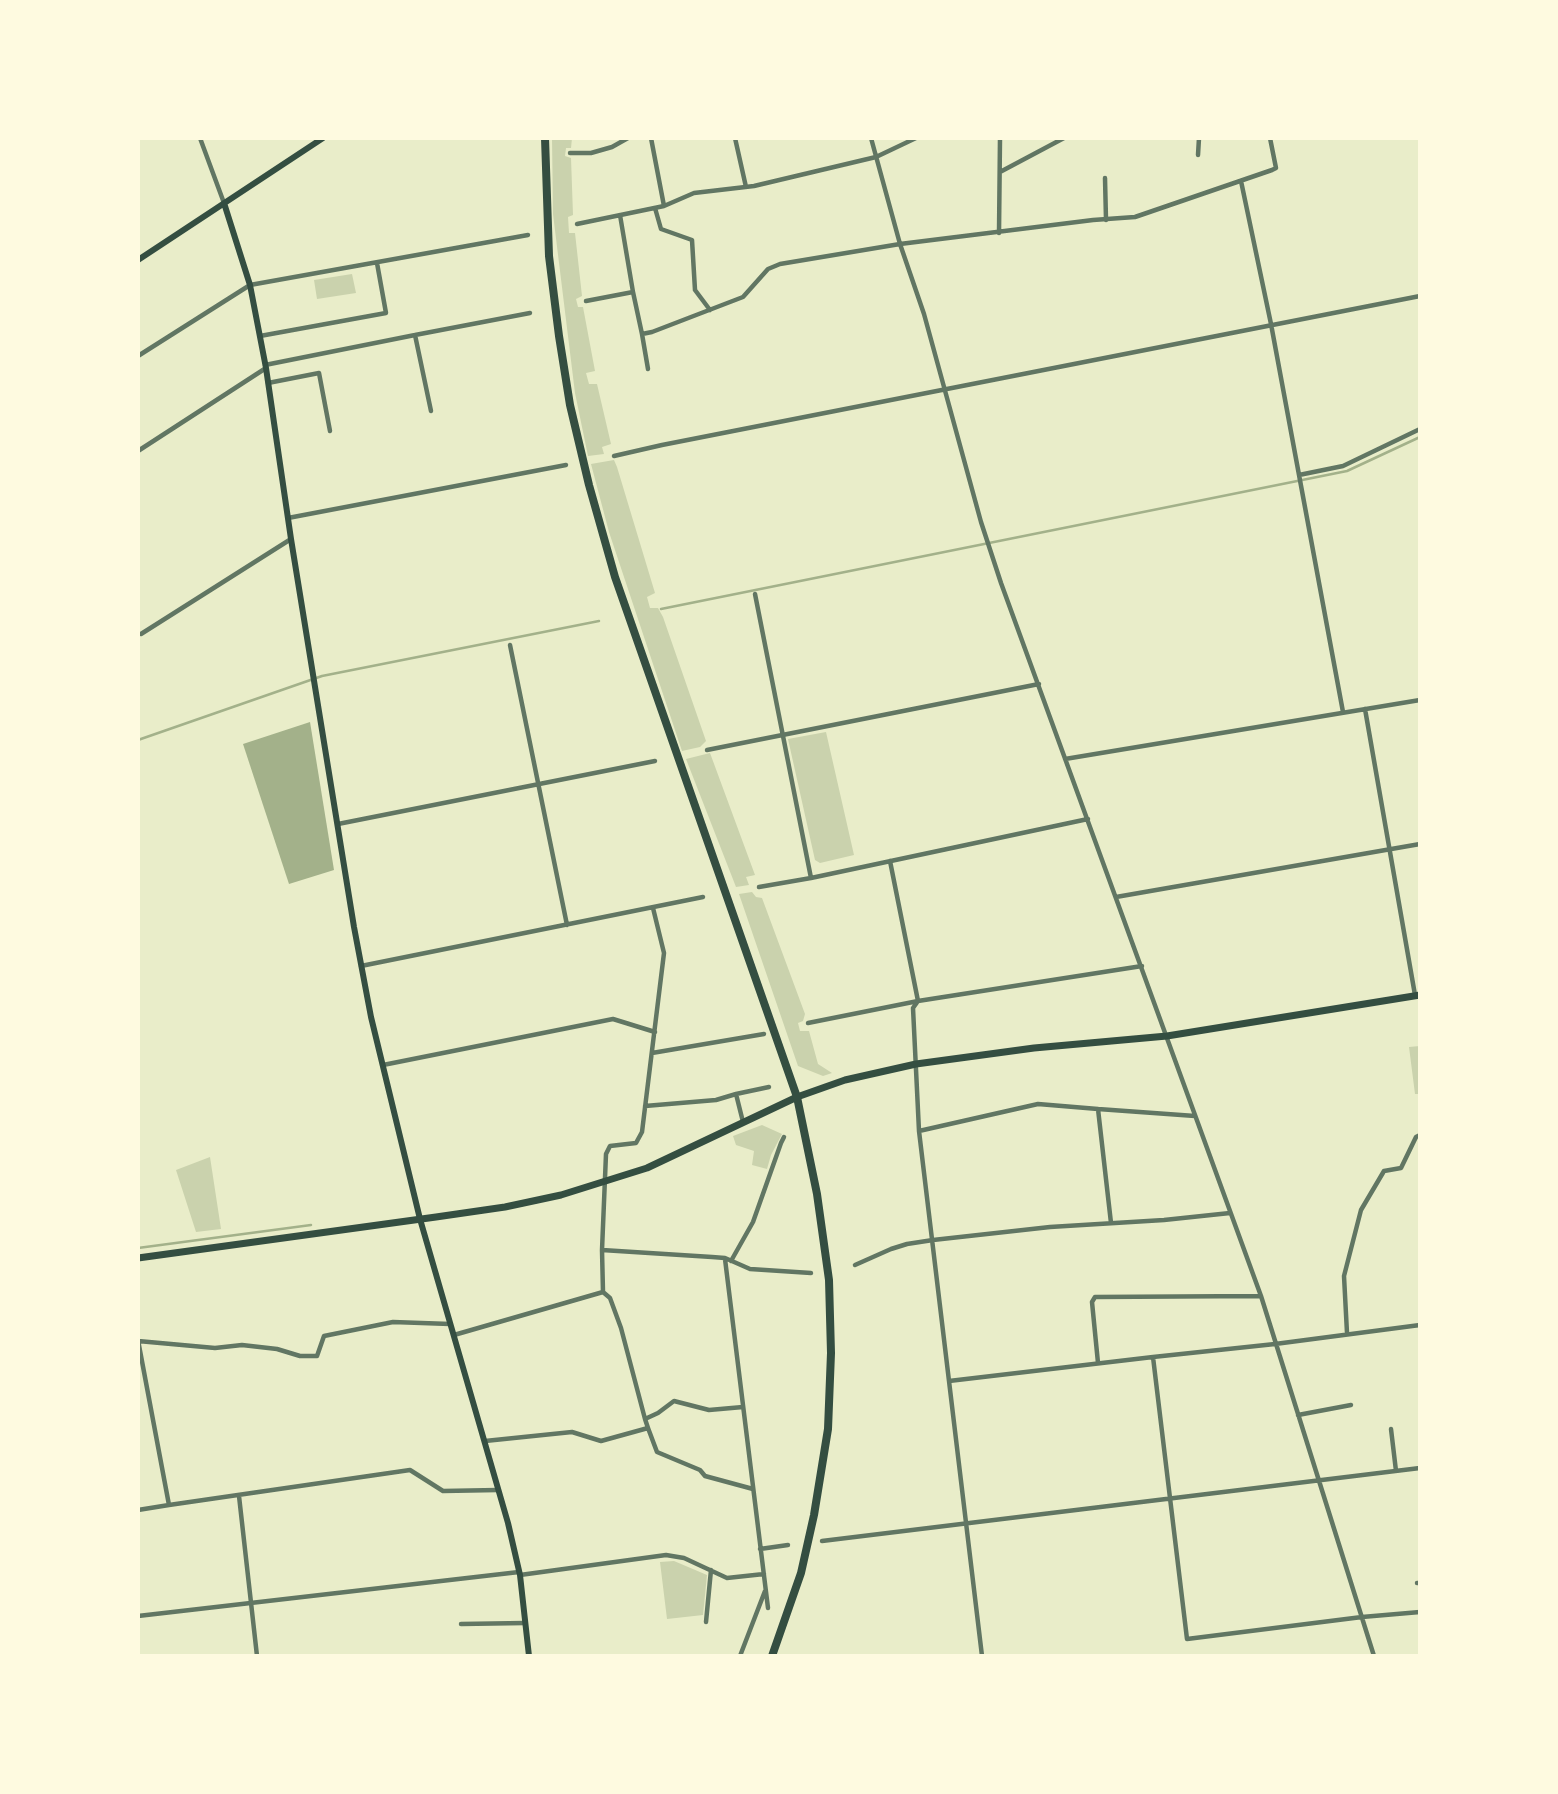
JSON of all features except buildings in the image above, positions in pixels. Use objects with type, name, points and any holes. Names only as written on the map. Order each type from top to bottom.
[{"type":"highway","points":[[545,138],[549,256],[557,323],[570,405],[589,485],[615,577],[797,1097],[817,1194],[829,1280],[831,1353],[828,1429],[801,1573],[772,1656]]},
{"type":"main road","points":[[138,260],[323,138]]},
{"type":"main road","points":[[224,204],[250,285],[266,367],[291,539],[361,966],[420,1219],[499,1490],[519,1573],[529,1656]]},
{"type":"main road","points":[[138,1258],[505,1207],[561,1195],[647,1168],[797,1097],[845,1080],[916,1064],[1034,1048],[1167,1036],[1418,995]]},
{"type":"street","points":[[201,138],[224,204]]},
{"type":"street","points":[[570,153],[591,153],[612,147],[628,138]]},
{"type":"street","points":[[651,138],[664,206]]},
{"type":"street","points":[[735,138],[746,187]]},
{"type":"street","points":[[871,138],[997,571],[1261,1296],[1374,1656]]},
{"type":"street","points":[[577,224],[664,206],[694,193],[746,187],[876,157],[916,138]]},
{"type":"street","points":[[999,233],[1000,138]]},
{"type":"street","points":[[1000,172],[1064,138]]},
{"type":"street","points":[[1198,155],[1199,138]]},
{"type":"street","points":[[642,334],[743,297],[768,269],[780,264],[900,244],[1135,217],[1276,168],[1270,138]]},
{"type":"street","points":[[1105,177],[1106,220]]},
{"type":"street","points":[[1241,181],[1271,324],[1343,712]]},
{"type":"street","points":[[654,208],[661,229],[692,240],[695,290],[710,310]]},
{"type":"street","points":[[620,215],[648,369]]},
{"type":"street","points":[[138,356],[250,285],[528,234]]},
{"type":"street","points":[[260,336],[386,313],[377,263]]},
{"type":"street","points":[[586,301],[633,292]]},
{"type":"street","points":[[614,456],[1420,296]]},
{"type":"street","points":[[138,451],[266,367],[530,313]]},
{"type":"street","points":[[415,335],[431,411]]},
{"type":"street","points":[[268,383],[319,373],[330,431]]},
{"type":"street","points":[[1299,475],[1343,466],[1420,429]]},
{"type":"street","points":[[288,518],[566,465]]},
{"type":"street","points":[[141,634],[291,539]]},
{"type":"street","points":[[755,594],[811,878]]},
{"type":"street","points":[[510,645],[567,925]]},
{"type":"street","points":[[707,750],[1039,684]]},
{"type":"street","points":[[1065,759],[1420,700]]},
{"type":"street","points":[[1365,709],[1418,995]]},
{"type":"street","points":[[338,824],[655,761]]},
{"type":"street","points":[[758,887],[1087,819]]},
{"type":"street","points":[[1116,897],[1420,844]]},
{"type":"street","points":[[890,861],[918,1001],[914,1008],[919,1131],[982,1656]]},
{"type":"street","points":[[361,966],[703,897]]},
{"type":"street","points":[[653,908],[664,953],[642,1132],[636,1143],[610,1146],[606,1154],[603,1292],[610,1298],[621,1328],[645,1419],[657,1452],[700,1470],[705,1476],[753,1489]]},
{"type":"street","points":[[808,1023],[918,1001],[1142,966]]},
{"type":"street","points":[[382,1065],[613,1018],[655,1032]]},
{"type":"street","points":[[652,1053],[764,1034]]},
{"type":"street","points":[[645,1106],[716,1100],[769,1087]]},
{"type":"street","points":[[736,1094],[743,1122]]},
{"type":"street","points":[[919,1131],[1038,1104],[1196,1116]]},
{"type":"street","points":[[1098,1109],[1111,1223]]},
{"type":"street","points":[[1347,1333],[1344,1276],[1361,1210],[1384,1171],[1401,1168],[1416,1137],[1420,1135]]},
{"type":"street","points":[[768,1608],[728,1260],[752,1222],[784,1137]]},
{"type":"street","points":[[855,1265],[891,1249],[933,1240],[1050,1227],[1230,1213]]},
{"type":"street","points":[[602,1250],[654,1252],[728,1260],[750,1269],[811,1273]]},
{"type":"street","points":[[454,1335],[603,1292]]},
{"type":"street","points":[[1098,1363],[1092,1302],[1096,1297],[1261,1296]]},
{"type":"street","points":[[169,1505],[138,1341],[215,1348],[242,1345],[276,1349],[300,1356],[317,1356],[324,1336],[393,1322],[450,1324]]},
{"type":"street","points":[[949,1381],[1420,1325]]},
{"type":"street","points":[[1153,1357],[1187,1639],[1420,1612]]},
{"type":"street","points":[[645,1419],[674,1401],[709,1410],[743,1407]]},
{"type":"street","points":[[1298,1416],[1351,1405]]},
{"type":"street","points":[[485,1441],[572,1433],[601,1441],[648,1428]]},
{"type":"street","points":[[1391,1429],[1396,1471]]},
{"type":"street","points":[[822,1541],[1420,1468]]},
{"type":"street","points":[[138,1510],[410,1469],[443,1491],[499,1490]]},
{"type":"street","points":[[239,1496],[257,1656]]},
{"type":"street","points":[[761,1549],[788,1545]]},
{"type":"street","points":[[138,1616],[666,1555],[684,1558],[727,1578],[764,1574]]},
{"type":"street","points":[[706,1622],[711,1570]]},
{"type":"street","points":[[740,1656],[765,1588]]},
{"type":"street","points":[[461,1624],[525,1623]]},
{"type":"shaded area","points":[[552,138],[572,138],[571,148],[566,148],[565,156],[571,158],[573,215],[568,217],[569,233],[575,233],[582,296],[576,299],[578,307],[583,307],[595,371],[586,373],[589,384],[597,384],[611,444],[602,447],[604,454],[588,456],[575,393],[553,214]]},
{"type":"shaded area","points":[[352,274],[356,293],[317,299],[314,280]]},
{"type":"shaded area","points":[[614,460],[655,593],[647,597],[650,608],[658,608],[663,617],[706,741],[700,747],[682,751],[609,532],[591,464]]},
{"type":"shaded area","points":[[310,722],[334,870],[289,884],[243,744]]},
{"type":"shaded area","points":[[826,732],[854,855],[820,863],[815,860],[788,739]]},
{"type":"shaded area","points":[[710,753],[755,875],[746,877],[749,885],[736,887],[686,759]]},
{"type":"shaded area","points":[[752,892],[756,897],[762,898],[805,1014],[803,1021],[798,1023],[800,1031],[809,1031],[818,1064],[832,1073],[823,1076],[798,1066],[739,894]]},
{"type":"shaded area","points":[[1420,1046],[1420,1094],[1415,1094],[1409,1047]]},
{"type":"shaded area","points":[[762,1125],[782,1134],[767,1169],[752,1165],[754,1151],[736,1145],[733,1136]]},
{"type":"shaded area","points":[[210,1157],[221,1229],[196,1232],[176,1170]]},
{"type":"shaded area","points":[[674,1561],[707,1575],[703,1615],[667,1619],[660,1562]]},
{"type":"waterway","points":[[661,609],[1347,471],[1420,437]]},
{"type":"waterway","points":[[138,740],[322,676],[599,621]]},
{"type":"waterway","points":[[138,1248],[311,1225]]}]
